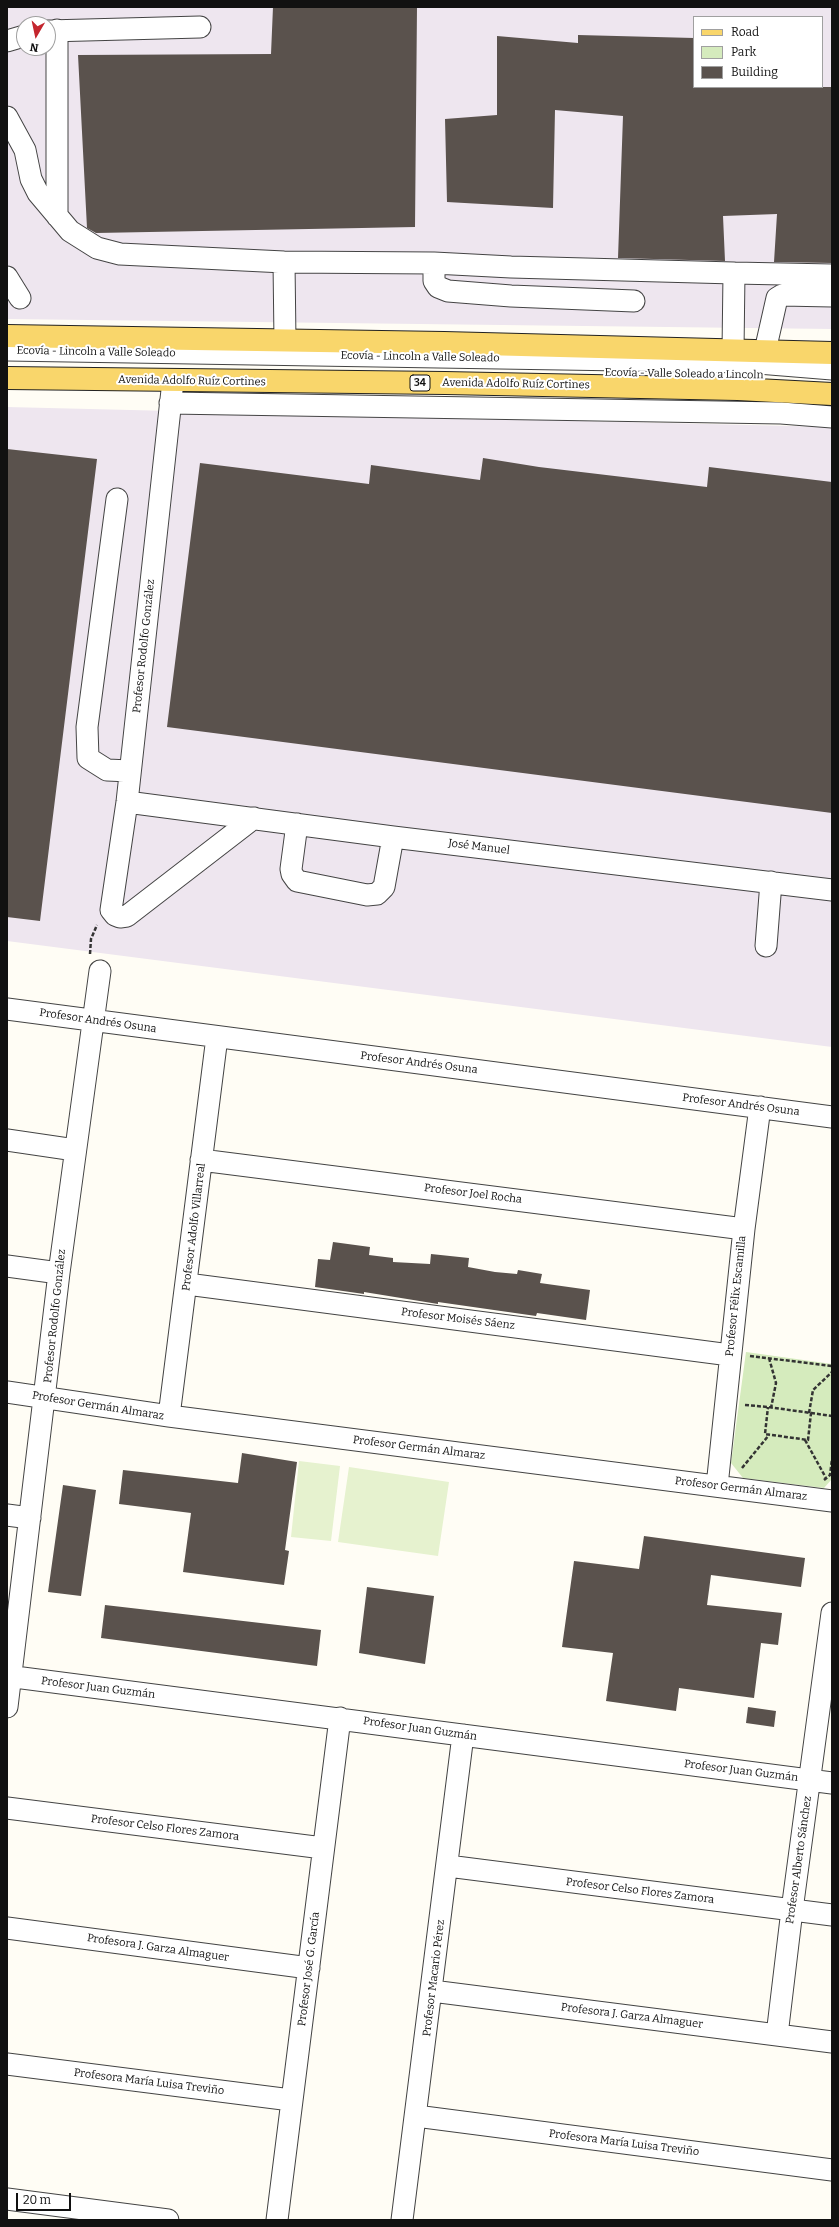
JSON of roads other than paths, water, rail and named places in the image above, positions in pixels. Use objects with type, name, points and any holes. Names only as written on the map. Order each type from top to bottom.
[{"type":"main road","points":[[7,336],[832,353]]},
{"type":"main road","name":"Avenida Adolfo Ruíz Cortines","points":[[7,378],[445,383],[698,388],[832,394]]},
{"type":"street","points":[[56,30],[200,27]]},
{"type":"street","points":[[53,56],[57,216]]},
{"type":"street","points":[[7,117],[25,150],[31,179],[38,193],[70,231],[97,248],[120,254],[284,262],[434,263],[511,267],[832,275]]},
{"type":"street","points":[[284,262],[285,341]]},
{"type":"street","points":[[434,263],[434,281],[443,289],[512,296],[634,301]]},
{"type":"street","points":[[511,267],[512,296]]},
{"type":"street","points":[[732,350],[734,273]]},
{"type":"street","points":[[7,277],[20,298]]},
{"type":"street","points":[[765,351],[777,298],[782,295],[832,296]]},
{"type":"street","name":"Ecovía - Lincoln a Valle Soleado","points":[[7,350],[746,362],[832,369]]},
{"type":"street","name":"Ecovía - Valle Soleado a Lincoln","points":[[7,364],[792,376],[832,379]]},
{"type":"street","name":"Profesor Rodolfo González","points":[[173,381],[127,802],[111,910],[115,915],[120,917],[127,916],[254,818]]},
{"type":"street","points":[[170,403],[781,413],[832,417]]},
{"type":"street","points":[[117,499],[88,727],[88,758],[107,770],[130,771]]},
{"type":"street","name":"José Manuel","points":[[127,802],[393,837],[832,890]]},
{"type":"street","points":[[297,824],[291,869],[296,880],[367,894],[377,894],[384,887],[393,837]]},
{"type":"street","points":[[766,946],[771,882]]},
{"type":"street","name":"Profesor Rodolfo González","points":[[7,1707],[9,1677],[46,1398],[59,1273],[100,971]]},
{"type":"street","name":"Profesor Andrés Osuna","points":[[7,1009],[832,1117]]},
{"type":"street","name":"Profesor Adolfo Villarreal","points":[[169,1416],[187,1284],[217,1037]]},
{"type":"street","name":"Profesor Félix Escamilla","points":[[717,1486],[739,1355],[744,1229],[760,1107]]},
{"type":"street","points":[[7,1140],[75,1150]]},
{"type":"street","name":"Profesor Joel Rocha","points":[[202,1160],[744,1229]]},
{"type":"street","points":[[7,1266],[59,1273]]},
{"type":"street","name":"Profesor Moisés Sáenz","points":[[187,1284],[739,1355]]},
{"type":"street","name":"Profesor Germán Almaraz","points":[[7,1392],[169,1416],[832,1501]]},
{"type":"street","points":[[7,1515],[30,1518]]},
{"type":"street","name":"Profesor Alberto Sánchez","points":[[777,2035],[792,1910],[829,1656],[832,1613]]},
{"type":"street","name":"Profesor Juan Guzmán","points":[[9,1677],[340,1718],[832,1783]]},
{"type":"street","name":"Profesor José G. García","points":[[277,2220],[291,2100],[310,1968],[323,1848],[340,1718]]},
{"type":"street","name":"Profesor Macario Pérez","points":[[402,2220],[448,1866],[463,1735]]},
{"type":"street","name":"Profesor Celso Flores Zamora","points":[[7,1808],[323,1848]]},
{"type":"street","name":"Profesor Celso Flores Zamora","points":[[448,1866],[832,1915]]},
{"type":"street","name":"Profesora J. Garza Almaguer","points":[[7,1928],[310,1968]]},
{"type":"street","name":"Profesora J. Garza Almaguer","points":[[432,1991],[832,2042]]},
{"type":"street","name":"Profesora María Luisa Treviño","points":[[7,2064],[291,2100]]},
{"type":"street","name":"Profesora María Luisa Treviño","points":[[416,2116],[832,2170]]},
{"type":"street","points":[[7,2199],[168,2220]]}]
